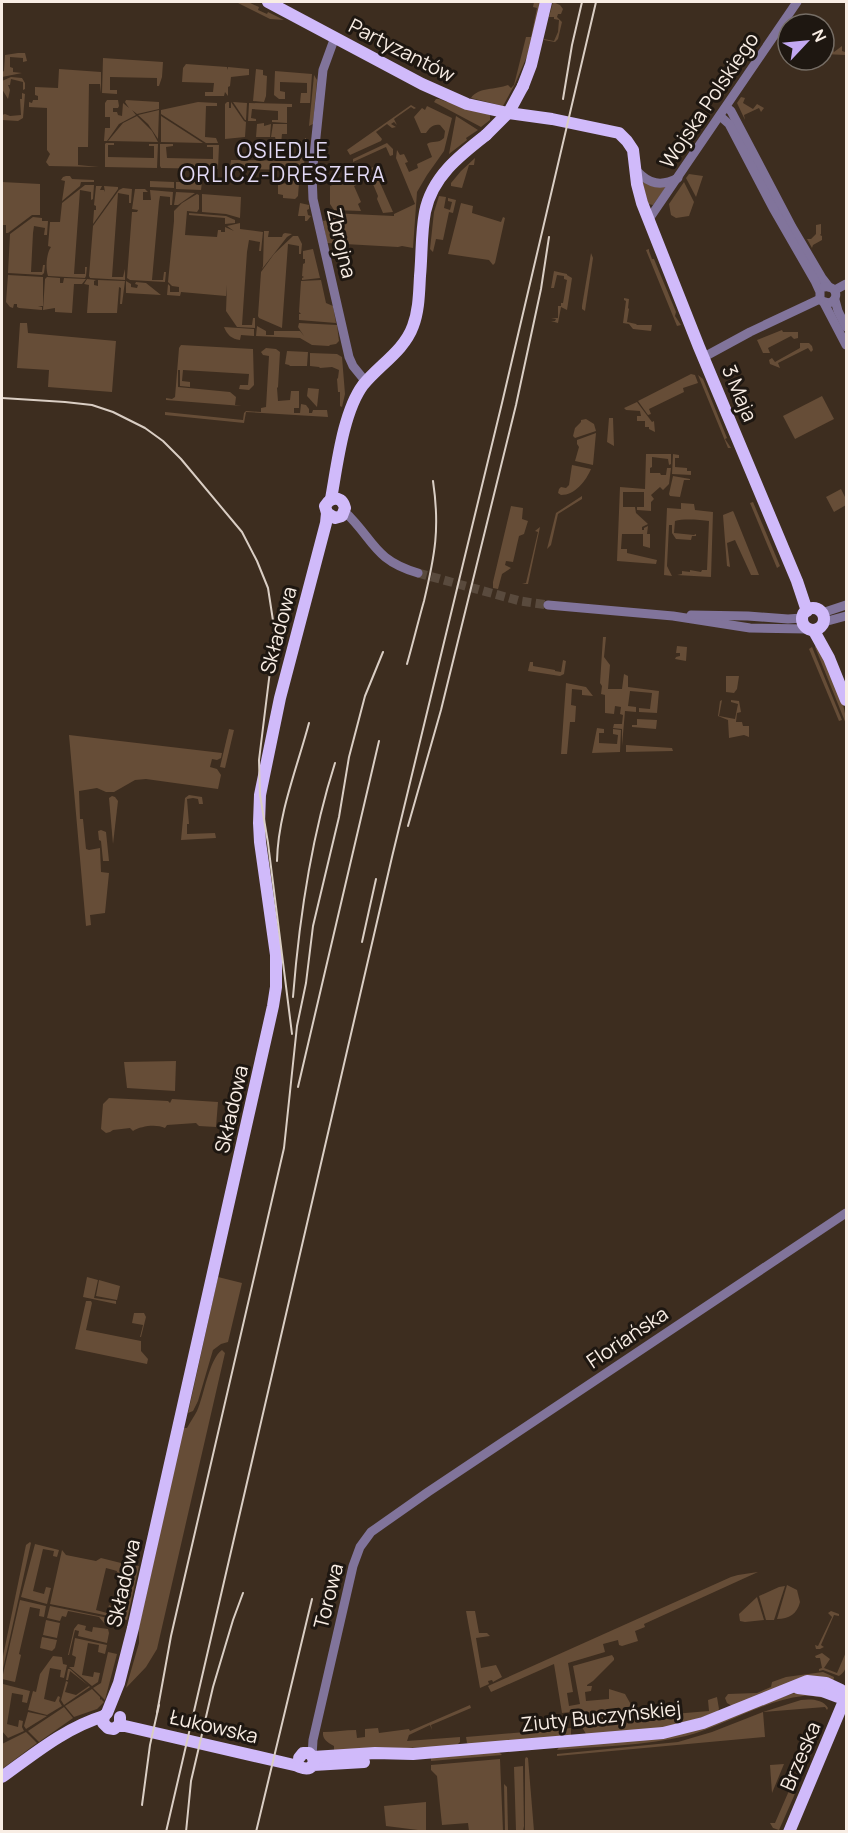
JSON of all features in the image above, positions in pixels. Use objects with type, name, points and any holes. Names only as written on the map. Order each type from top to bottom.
[{"type":"main road","name":"Partyzantów","points":[[268,2],[422,84],[457,100],[482,108],[525,116],[551,125],[627,141]]},
{"type":"main road","name":"Składowa","points":[[111,1718],[192,1372],[273,1006],[276,987],[276,955],[260,842],[260,795],[280,698],[322,540],[336,515],[325,506],[335,499],[335,470],[352,406],[366,382],[402,344],[413,327],[418,304],[425,212],[434,185],[453,161],[486,135],[509,112],[523,86],[531,64],[546,2]]},
{"type":"main road","name":"3 Maja","points":[[627,141],[633,150],[639,193],[649,219],[846,700]]},
{"type":"main road","points":[[335,499],[345,505],[336,515]]},
{"type":"main road","name":"Ziuty Buczyńskiej","points":[[307,1759],[330,1755],[412,1754],[663,1733],[704,1723],[807,1681],[818,1681],[835,1686],[846,1696]]},
{"type":"main road","name":"Brzeska","points":[[789,1832],[846,1696]]},
{"type":"main road","name":"Łukowska","points":[[2,1777],[61,1735],[84,1723],[111,1718],[282,1756],[307,1759]]},
{"type":"main road","name":"Ziuty Buczyńskiej","points":[[307,1759],[367,1762],[412,1754]]},
{"type":"street","name":"Wojska Polskiego","points":[[649,219],[797,2]]},
{"type":"street","name":"Zbrojna","points":[[334,37],[322,70],[312,175],[313,199],[349,357],[366,382]]},
{"type":"street","points":[[726,107],[731,111],[846,345]]},
{"type":"street","points":[[720,116],[729,124],[833,292],[838,311],[846,327]]},
{"type":"street","points":[[636,171],[650,182],[657,184],[678,178]]},
{"type":"street","points":[[821,298],[831,303],[833,292],[846,284]]},
{"type":"street","points":[[821,298],[823,288],[833,292]]},
{"type":"street","points":[[704,357],[821,298]]},
{"type":"street","points":[[336,515],[361,530],[382,556],[395,565],[418,573]]},
{"type":"street","points":[[548,605],[673,616],[748,616],[814,620],[846,616]]},
{"type":"street","points":[[814,620],[846,605]]},
{"type":"street","name":"Floriańska","points":[[428,1492],[846,1213]]},
{"type":"street","name":"Torowa","points":[[307,1759],[353,1566],[360,1547],[371,1532],[428,1492]]},
{"type":"street","points":[[314,1736],[322,1750],[330,1755]]},
{"type":"shaded area","points":[[236,2],[248,2],[259,7],[258,10],[284,20],[270,19]]},
{"type":"shaded area","points":[[534,2],[541,2],[528,54],[515,84],[503,106],[471,98],[483,90],[508,85],[511,88],[514,85],[526,37],[531,37],[537,8],[533,7]]},
{"type":"shaded area","points":[[553,2],[563,9],[557,17],[562,22],[558,39],[555,42],[544,40],[554,41],[558,32],[559,20],[549,17]]},
{"type":"shaded area","points":[[842,46],[845,55],[836,55],[836,50]]},
{"type":"shaded area","points":[[25,53],[27,61],[23,62],[23,58],[10,57],[10,67],[13,68],[13,72],[22,73],[2,77],[5,55]]},
{"type":"shaded area","points":[[103,58],[163,62],[159,86],[157,86],[157,78],[110,77],[110,90],[117,90],[117,94],[102,93]]},
{"type":"shaded area","points":[[186,64],[227,67],[227,70],[228,67],[249,69],[249,75],[231,77],[228,96],[225,92],[224,96],[205,96],[205,92],[213,92],[214,83],[182,82],[183,68]]},
{"type":"shaded area","points":[[59,69],[101,72],[101,93],[100,84],[89,84],[88,147],[78,147],[78,165],[99,167],[49,166],[46,162],[50,154],[47,150],[47,108],[29,107],[29,102],[38,100],[35,87],[58,88]]},
{"type":"shaded area","points":[[256,69],[263,70],[263,75],[267,76],[264,102],[253,101]]},
{"type":"shaded area","points":[[275,71],[312,74],[310,103],[300,103],[301,93],[307,93],[307,83],[280,82],[280,91],[285,92],[285,99],[279,99],[274,95]]},
{"type":"shaded area","points":[[314,75],[317,80],[313,124],[309,126]]},
{"type":"shaded area","points":[[11,77],[22,78],[25,89],[23,90],[23,82],[11,79],[8,85],[10,90],[8,99],[2,89],[2,81]]},
{"type":"shaded area","points":[[22,93],[25,94],[23,118],[18,121],[2,120],[2,115],[5,114],[21,115]]},
{"type":"shaded area","points":[[741,97],[745,98],[743,103],[753,109],[757,104],[764,108],[761,112],[759,108],[744,115],[745,120],[737,103]]},
{"type":"shaded area","points":[[436,99],[447,102],[448,100],[490,115],[490,120],[481,127],[434,102]]},
{"type":"shaded area","points":[[107,100],[118,100],[119,106],[113,108],[113,112],[122,116],[123,103],[129,108],[126,100],[159,102],[159,109],[137,114],[132,110],[136,115],[119,124],[107,141],[104,141],[105,128],[110,128],[110,117],[105,117],[105,103]]},
{"type":"shaded area","points":[[198,102],[217,103],[217,106],[206,106],[205,137],[216,138],[218,143],[206,143],[161,114],[161,110]]},
{"type":"shaded area","points":[[227,102],[231,108],[231,102],[246,122],[245,137],[225,139],[225,104]]},
{"type":"shaded area","points":[[233,102],[247,103],[246,120],[245,120]]},
{"type":"shaded area","points":[[249,103],[292,104],[292,107],[287,107],[287,123],[272,122],[272,120],[278,120],[278,111],[252,109],[251,118],[256,121],[248,121]]},
{"type":"shaded area","points":[[411,105],[416,108],[411,107],[394,119],[397,125],[394,122],[391,124],[396,127],[392,128],[387,124],[376,132],[382,139],[381,141],[350,155],[347,150]]},
{"type":"shaded area","points":[[427,106],[452,118],[444,151],[417,192],[413,248],[327,243],[323,221],[329,220],[329,235],[330,213],[394,216],[415,204],[396,158],[397,150],[400,155],[404,154],[409,172],[418,168],[417,164],[432,157],[427,144],[444,138],[445,131],[440,125],[433,126],[426,133],[421,133],[414,117]]},
{"type":"shaded area","points":[[159,110],[158,139],[148,124],[138,115]]},
{"type":"shaded area","points":[[137,116],[152,131],[158,142],[108,141],[123,123]]},
{"type":"shaded area","points":[[161,116],[203,143],[161,142]]},
{"type":"shaded area","points":[[456,116],[478,130],[449,154]]},
{"type":"shaded area","points":[[264,123],[264,126],[271,124],[270,137],[256,137],[257,124]]},
{"type":"shaded area","points":[[273,124],[287,124],[287,134],[282,134],[281,144],[276,141],[275,137],[271,137]]},
{"type":"shaded area","points":[[305,138],[304,166],[300,170],[230,169],[231,160],[300,161],[300,152],[304,152]]},
{"type":"shaded area","points":[[106,143],[114,143],[114,145],[108,145],[108,157],[154,158],[154,146],[149,146],[149,144],[158,144],[157,168],[105,167]]},
{"type":"shaded area","points":[[387,143],[393,149],[393,155],[390,156],[386,147],[353,162],[353,159]]},
{"type":"shaded area","points":[[160,144],[173,144],[173,146],[166,147],[167,158],[213,159],[213,147],[207,147],[207,145],[219,145],[218,169],[161,168]]},
{"type":"shaded area","points":[[475,158],[474,165],[469,165],[462,188],[451,186],[461,171]]},
{"type":"shaded area","points":[[373,167],[393,212],[383,213],[367,170]]},
{"type":"shaded area","points":[[689,174],[703,176],[696,197],[686,178]]},
{"type":"shaded area","points":[[66,176],[72,179],[94,180],[94,182],[81,182],[80,186],[62,201],[65,181],[61,180]]},
{"type":"shaded area","points":[[352,176],[361,202],[358,204],[361,211],[334,210],[330,204],[330,186]]},
{"type":"shaded area","points":[[291,180],[299,183],[298,196],[295,199],[283,198],[283,195],[278,194],[278,184],[288,183]]},
{"type":"shaded area","points":[[642,180],[666,187],[653,205],[648,204]]},
{"type":"shaded area","points":[[150,181],[174,182],[174,188],[150,187]]},
{"type":"shaded area","points":[[2,182],[40,184],[40,215],[32,215],[8,233],[6,233],[6,225],[2,225]]},
{"type":"shaded area","points":[[176,182],[202,182],[201,190],[176,189]]},
{"type":"shaded area","points":[[684,182],[694,202],[689,216],[676,218],[671,215],[669,204]]},
{"type":"shaded area","points":[[85,185],[94,185],[93,199],[91,200],[91,192],[80,190],[74,274],[85,274],[85,267],[87,267],[86,276],[85,278],[48,276],[47,260],[51,247],[48,246],[50,222],[60,222],[62,203]]},
{"type":"shaded area","points":[[96,186],[102,186],[100,190],[105,192],[104,186],[118,187],[118,189],[93,224],[94,210],[96,210],[94,205]]},
{"type":"shaded area","points":[[132,189],[131,203],[129,203],[129,195],[118,193],[112,277],[123,277],[125,269],[125,280],[90,278],[93,226],[119,190]]},
{"type":"shaded area","points":[[135,189],[145,189],[148,192],[143,192],[143,200],[151,200],[150,190],[173,192],[172,205],[170,205],[170,197],[160,196],[152,280],[163,280],[164,272],[166,272],[165,282],[127,278],[132,212],[138,210],[132,209]]},
{"type":"shaded area","points":[[176,192],[195,193],[178,205],[174,205]]},
{"type":"shaded area","points":[[197,194],[199,195],[199,209],[197,212],[187,211],[185,235],[217,237],[218,230],[225,232],[225,227],[234,231],[227,226],[240,223],[240,229],[263,232],[261,251],[259,251],[260,242],[249,240],[247,252],[242,325],[252,325],[253,318],[255,318],[255,328],[237,327],[226,311],[227,285],[226,296],[181,292],[180,296],[167,295],[168,284],[170,292],[179,292],[179,287],[172,286],[168,282],[174,211]]},
{"type":"shaded area","points":[[202,194],[241,197],[240,218],[202,212]]},
{"type":"shaded area","points":[[439,196],[446,197],[444,208],[450,210],[452,202],[448,201],[448,198],[456,200],[453,213],[449,212],[443,240],[436,239],[433,252],[430,249],[434,212]]},
{"type":"shaded area","points":[[300,203],[309,205],[307,210],[308,215],[311,216],[307,221],[305,221],[305,216],[298,216]]},
{"type":"shaded area","points":[[461,203],[473,206],[472,213],[501,222],[503,217],[505,218],[493,265],[489,260],[448,254]]},
{"type":"shaded area","points":[[189,213],[226,216],[235,220],[235,223],[225,224],[225,218],[189,215]]},
{"type":"shaded area","points":[[33,217],[48,221],[47,235],[44,235],[45,228],[34,226],[33,233],[31,272],[42,272],[43,265],[45,265],[44,273],[42,275],[8,273],[10,234]]},
{"type":"shaded area","points":[[821,224],[822,240],[812,248],[807,239],[811,239],[816,234],[816,225]]},
{"type":"shaded area","points":[[264,231],[269,231],[268,237],[282,237],[285,233],[292,234],[287,237],[262,269],[263,266]]},
{"type":"shaded area","points":[[293,236],[298,236],[302,244],[301,254],[299,254],[299,246],[288,244],[282,328],[258,316],[261,272],[274,254]]},
{"type":"shaded area","points":[[313,249],[320,278],[302,280],[305,263],[303,251]]},
{"type":"shaded area","points":[[649,249],[676,312],[675,316],[681,325],[677,326],[646,250]]},
{"type":"shaded area","points":[[591,253],[593,258],[585,311],[582,306]]},
{"type":"shaded area","points":[[554,271],[567,274],[572,278],[567,310],[561,307],[558,323],[551,321],[556,319],[551,318],[558,318],[558,306],[563,303],[567,280],[564,276],[557,275],[554,288],[551,288]]},
{"type":"shaded area","points":[[8,275],[43,277],[43,306],[38,306],[42,307],[42,310],[19,308],[17,304],[14,304],[13,308],[10,307],[6,302]]},
{"type":"shaded area","points":[[47,277],[60,278],[60,283],[63,283],[64,278],[86,279],[82,284],[74,284],[72,313],[55,312],[55,308],[43,310]]},
{"type":"shaded area","points":[[87,279],[96,280],[94,285],[98,286],[98,280],[125,281],[122,304],[120,304],[121,288],[119,287],[117,313],[87,313],[89,285],[84,284]]},
{"type":"shaded area","points":[[321,280],[326,303],[333,306],[336,323],[299,320],[301,281]]},
{"type":"shaded area","points":[[126,281],[131,284],[131,287],[137,288],[136,282],[146,283],[161,295],[126,293]]},
{"type":"shaded area","points":[[624,298],[629,299],[627,322],[652,325],[651,331],[633,329],[629,324],[623,323],[626,301]]},
{"type":"shaded area","points":[[20,323],[27,323],[28,333],[116,341],[112,392],[48,387],[49,370],[17,368]]},
{"type":"shaded area","points":[[299,323],[337,325],[339,341],[329,346],[312,345],[300,338],[256,336],[257,326],[266,331],[266,335],[274,335],[274,331],[300,331],[304,336],[298,327]]},
{"type":"shaded area","points":[[224,327],[254,329],[254,336],[241,335],[240,340],[232,338]]},
{"type":"shaded area","points":[[782,330],[783,332],[798,332],[798,338],[794,339],[791,336],[768,348],[770,353],[763,353],[757,340]]},
{"type":"shaded area","points":[[800,343],[809,343],[813,350],[811,352],[808,348],[778,363],[780,368],[770,364],[769,360],[772,358],[775,362],[800,348]]},
{"type":"shaded area","points":[[181,345],[253,349],[254,385],[249,390],[239,389],[240,385],[248,385],[249,374],[183,370],[182,381],[190,382],[190,387],[180,386],[180,370],[178,370],[178,387],[230,392],[236,397],[235,405],[242,406],[166,400],[166,398],[175,397],[179,348]]},
{"type":"shaded area","points":[[266,348],[280,352],[278,401],[290,400],[291,391],[299,391],[299,408],[294,408],[294,413],[300,413],[301,404],[306,405],[309,413],[313,410],[327,410],[328,417],[246,412],[244,423],[165,415],[165,412],[243,420],[246,411],[261,412],[261,408],[266,407],[269,356],[261,352]]},
{"type":"shaded area","points":[[287,351],[308,352],[307,366],[285,364]]},
{"type":"shaded area","points":[[310,353],[337,354],[342,357],[345,394],[342,407],[340,406],[340,392],[338,392],[339,370],[332,367],[310,366]]},
{"type":"shaded area","points":[[691,374],[695,375],[698,383],[683,388],[684,392],[649,409],[651,414],[648,415],[638,401]]},
{"type":"shaded area","points":[[698,375],[703,379],[727,438],[725,439],[731,448],[728,448]]},
{"type":"shaded area","points":[[308,388],[319,389],[317,407],[307,396]]},
{"type":"shaded area","points":[[822,396],[834,419],[795,439],[783,416]]},
{"type":"shaded area","points":[[637,402],[652,422],[654,421],[655,432],[645,427],[645,421],[637,421],[637,416],[641,416],[640,411],[624,408]]},
{"type":"shaded area","points":[[609,418],[613,418],[614,446],[607,442]]},
{"type":"shaded area","points":[[586,419],[594,424],[596,431],[575,438],[573,436],[575,428],[581,420]]},
{"type":"shaded area","points":[[596,433],[593,465],[575,461],[579,447],[577,440]]},
{"type":"shaded area","points":[[646,454],[671,454],[671,464],[669,465],[668,459],[652,457],[650,468],[650,473],[666,475],[667,468],[671,468],[669,484],[663,490],[660,487],[651,495],[654,499],[651,502],[651,511],[637,510],[637,507],[644,507],[644,492],[623,492],[623,507],[635,507],[636,513],[648,524],[642,527],[642,530],[648,526],[650,548],[643,546],[643,534],[622,534],[621,549],[627,549],[627,553],[657,560],[656,564],[617,561],[620,487],[645,489]]},
{"type":"shaded area","points":[[673,454],[679,455],[679,458],[675,458],[675,467],[687,468],[687,471],[691,471],[691,475],[672,474]]},
{"type":"shaded area","points":[[572,465],[591,469],[579,487],[571,493],[561,495],[558,493],[559,489],[569,485]]},
{"type":"shaded area","points":[[673,476],[690,479],[684,480],[680,497],[669,494]]},
{"type":"shaded area","points":[[841,489],[846,505],[834,512],[826,497]]},
{"type":"shaded area","points":[[582,496],[582,499],[558,514],[551,545],[547,549],[556,513]]},
{"type":"shaded area","points":[[753,502],[780,566],[777,568],[750,503]]},
{"type":"shaded area","points":[[681,503],[694,504],[695,510],[713,512],[711,577],[677,575],[682,574],[682,571],[707,570],[709,521],[692,520],[675,521],[674,533],[696,534],[691,540],[676,539],[672,533],[672,525],[669,525],[667,566],[672,576],[664,575],[667,508],[681,509]]},
{"type":"shaded area","points":[[511,506],[523,508],[522,519],[528,521],[524,534],[519,536],[513,562],[506,561],[505,565],[511,568],[502,574],[498,589],[493,588],[493,582]]},
{"type":"shaded area","points":[[733,511],[759,575],[751,575],[735,540],[727,543],[730,567],[727,566],[723,515]]},
{"type":"shaded area","points":[[540,527],[528,584],[522,584],[526,583],[538,532],[535,531]]},
{"type":"shaded area","points":[[603,637],[606,637],[604,657],[610,665],[608,689],[622,689],[624,674],[628,676],[628,687],[659,691],[657,713],[639,712],[639,708],[650,709],[652,693],[630,691],[628,706],[636,707],[636,712],[625,711],[622,746],[622,729],[613,728],[614,724],[622,724],[621,707],[615,706],[614,714],[605,713],[605,695],[601,694]]},
{"type":"shaded area","points":[[816,645],[840,694],[846,724],[815,647]]},
{"type":"shaded area","points":[[677,646],[687,647],[686,661],[675,659],[680,656],[680,653],[676,653]]},
{"type":"shaded area","points":[[812,647],[842,720],[839,721],[809,649]]},
{"type":"shaded area","points":[[563,660],[566,661],[564,674],[560,676],[528,671],[530,662],[533,662],[533,666],[561,672]]},
{"type":"shaded area","points":[[726,676],[739,676],[734,693],[726,692]]},
{"type":"shaded area","points":[[566,683],[586,687],[593,696],[582,695],[582,690],[572,689],[571,705],[576,706],[575,722],[570,722],[567,754],[561,754]]},
{"type":"shaded area","points":[[722,700],[719,716],[735,719],[738,704],[731,700],[739,701],[741,712],[737,713],[736,722],[749,726],[749,737],[744,735],[729,738],[728,720],[718,716]]},
{"type":"shaded area","points":[[637,719],[657,720],[656,729],[632,727],[632,725],[637,725]]},
{"type":"shaded area","points":[[597,728],[604,729],[604,733],[599,733],[599,743],[617,744],[618,735],[613,734],[613,729],[621,730],[620,752],[592,753]]},
{"type":"shaded area","points":[[229,729],[234,730],[225,768],[220,767]]},
{"type":"shaded area","points":[[69,735],[222,753],[221,758],[212,759],[210,767],[217,769],[221,775],[218,789],[146,779],[135,780],[114,792],[106,792],[97,788],[79,791],[80,819],[83,819],[86,849],[100,848],[101,872],[109,873],[105,913],[90,915],[91,925],[86,926]]},
{"type":"shaded area","points":[[626,745],[672,748],[673,751],[626,752]]},
{"type":"shaded area","points":[[189,795],[202,797],[203,804],[199,804],[198,799],[187,799],[189,824],[187,824],[187,834],[215,833],[216,838],[181,840],[185,798]]},
{"type":"shaded area","points":[[112,796],[118,801],[113,844],[109,798]]},
{"type":"shaded area","points":[[98,831],[106,832],[109,861],[103,861]]},
{"type":"shaded area","points":[[176,1061],[175,1091],[127,1088],[124,1062]]},
{"type":"shaded area","points":[[109,1098],[168,1101],[170,1103],[172,1099],[218,1102],[216,1127],[199,1126],[196,1123],[167,1125],[165,1128],[149,1126],[133,1131],[130,1128],[106,1133],[101,1129],[103,1104]]},
{"type":"shaded area","points":[[87,1277],[98,1280],[94,1298],[116,1301],[116,1304],[83,1297]]},
{"type":"shaded area","points":[[218,1277],[242,1283],[228,1342],[213,1350],[198,1401],[193,1411],[188,1413]]},
{"type":"shaded area","points":[[99,1280],[120,1286],[117,1300],[96,1296]]},
{"type":"shaded area","points":[[86,1301],[92,1303],[86,1330],[141,1341],[141,1351],[148,1359],[147,1364],[75,1349]]},
{"type":"shaded area","points":[[134,1313],[144,1313],[146,1317],[141,1337],[143,1325],[132,1323]]},
{"type":"shaded area","points":[[222,1350],[225,1353],[157,1649],[146,1667],[126,1688],[139,1643],[139,1627],[183,1428],[187,1428],[197,1411],[210,1369]]},
{"type":"shaded area","points":[[30,1542],[2,1673],[2,1661],[26,1545]]},
{"type":"shaded area","points":[[35,1544],[59,1550],[57,1557],[53,1556],[54,1551],[43,1549],[33,1591],[44,1594],[46,1587],[51,1588],[47,1604],[21,1597]]},
{"type":"shaded area","points":[[62,1550],[66,1555],[96,1561],[101,1558],[125,1564],[122,1577],[116,1575],[117,1571],[106,1568],[96,1610],[107,1613],[109,1605],[115,1608],[114,1617],[50,1604]]},
{"type":"shaded area","points":[[131,1565],[139,1566],[127,1620],[116,1619],[119,1607],[122,1606]]},
{"type":"shaded area","points":[[758,1572],[644,1624],[645,1627],[635,1631],[638,1641],[622,1646],[619,1645],[618,1640],[603,1644],[605,1652],[568,1663],[573,1692],[567,1693],[569,1706],[580,1704],[573,1666],[612,1655],[614,1660],[587,1685],[592,1686],[591,1691],[585,1692],[586,1701],[609,1699],[609,1689],[625,1694],[638,1717],[709,1711],[708,1700],[717,1697],[719,1709],[717,1712],[672,1727],[586,1734],[582,1727],[580,1711],[562,1713],[554,1664],[491,1692],[488,1686],[731,1577]]},
{"type":"shaded area","points":[[787,1585],[797,1590],[800,1602],[792,1615],[777,1619]]},
{"type":"shaded area","points":[[785,1586],[774,1620],[766,1620],[759,1596]]},
{"type":"shaded area","points":[[757,1597],[764,1620],[740,1621],[739,1614]]},
{"type":"shaded area","points":[[20,1600],[46,1606],[44,1617],[39,1616],[40,1609],[30,1607],[15,1682],[2,1679]]},
{"type":"shaded area","points":[[50,1606],[113,1619],[111,1625],[104,1623],[99,1617],[68,1611],[66,1617],[62,1616],[60,1621],[47,1618]]},
{"type":"shaded area","points":[[466,1611],[475,1611],[479,1633],[487,1633],[490,1636],[476,1638],[481,1668],[496,1665],[502,1677],[493,1682],[488,1681],[489,1684],[480,1688]]},
{"type":"shaded area","points":[[831,1611],[839,1616],[834,1615],[821,1645],[824,1647],[816,1649],[815,1645],[818,1646],[832,1617],[828,1613]]},
{"type":"shaded area","points":[[46,1620],[60,1623],[57,1638],[43,1635]]},
{"type":"shaded area","points":[[78,1624],[86,1626],[85,1630],[92,1632],[93,1627],[108,1629],[107,1643],[78,1636],[79,1631],[75,1630],[68,1655],[74,1629]]},
{"type":"shaded area","points":[[42,1637],[57,1640],[52,1651],[40,1648]]},
{"type":"shaded area","points":[[75,1638],[107,1645],[105,1654],[98,1652],[99,1645],[88,1643],[82,1675],[93,1677],[94,1672],[100,1673],[98,1682],[92,1686],[69,1667],[74,1667],[76,1657],[72,1655]]},
{"type":"shaded area","points":[[108,1652],[117,1654],[105,1700],[93,1688],[101,1683]]},
{"type":"shaded area","points":[[846,1652],[847,1662],[842,1674],[839,1676],[823,1670],[819,1671],[822,1668],[820,1658],[815,1656],[822,1653],[830,1659],[824,1668],[837,1673]]},
{"type":"shaded area","points":[[53,1656],[62,1657],[63,1664],[67,1665],[64,1678],[60,1677],[61,1670],[50,1668],[44,1699],[55,1702],[58,1696],[62,1706],[47,1715],[28,1710],[33,1691],[36,1692],[40,1674]]},
{"type":"shaded area","points":[[68,1669],[88,1685],[70,1671],[68,1680],[66,1680]]},
{"type":"shaded area","points":[[823,1672],[834,1677],[833,1683],[732,1706],[725,1698],[728,1694],[757,1693],[771,1687],[772,1682],[786,1677]]},
{"type":"shaded area","points":[[66,1681],[68,1682],[65,1692],[76,1695],[89,1686],[64,1705],[61,1700]]},
{"type":"shaded area","points":[[3,1684],[30,1691],[27,1703],[22,1702],[23,1695],[12,1693],[7,1724],[18,1727],[19,1720],[23,1721],[24,1731],[8,1738],[2,1731]]},
{"type":"shaded area","points":[[92,1689],[104,1702],[97,1709],[74,1717],[65,1706]]},
{"type":"shaded area","points":[[798,1692],[826,1698],[806,1696],[789,1698],[686,1736],[638,1744],[557,1750],[560,1746],[646,1738]]},
{"type":"shaded area","points":[[801,1700],[820,1701],[828,1708],[827,1710],[825,1707],[763,1712]]},
{"type":"shaded area","points":[[470,1705],[471,1708],[431,1725],[432,1730],[430,1725],[409,1735],[407,1741],[460,1737],[460,1742],[456,1746],[334,1751],[334,1746],[323,1737],[323,1732],[356,1730],[357,1738],[365,1737],[365,1729],[378,1728],[379,1733],[409,1729],[410,1731]]},
{"type":"shaded area","points":[[64,1707],[73,1718],[39,1742],[28,1731]]},
{"type":"shaded area","points":[[28,1712],[47,1716],[26,1729],[24,1726]]},
{"type":"shaded area","points":[[763,1712],[765,1737],[557,1756],[557,1754],[678,1742],[712,1732]]},
{"type":"shaded area","points":[[571,1728],[571,1735],[470,1745],[466,1737]]},
{"type":"shaded area","points":[[26,1732],[37,1743],[2,1769],[2,1744]]},
{"type":"shaded area","points":[[499,1752],[502,1755],[431,1761],[431,1758]]},
{"type":"shaded area","points":[[526,1757],[528,1758],[534,1831],[525,1831]]},
{"type":"shaded area","points":[[500,1759],[503,1831],[469,1831],[468,1823],[442,1825],[437,1776],[431,1770],[431,1765]]},
{"type":"shaded area","points":[[805,1762],[794,1796],[779,1830],[773,1828],[770,1823],[775,1823],[801,1763]]},
{"type":"shaded area","points":[[784,1764],[772,1793],[770,1765]]},
{"type":"shaded area","points":[[523,1766],[524,1826],[523,1831],[516,1831],[514,1767]]},
{"type":"shaded area","points":[[504,1784],[507,1787],[508,1831],[505,1831]]},
{"type":"shaded area","points":[[426,1802],[426,1831],[386,1826],[384,1806]]},
{"type":"tunnel","points":[[418,573],[520,601],[548,605]]},
{"type":"railway","points":[[563,99],[582,2]]},
{"type":"railway","points":[[166,1832],[392,857],[596,2]]},
{"type":"railway","points":[[408,826],[441,710],[516,405],[541,289],[549,237]]},
{"type":"railway","points":[[2,398],[92,405],[113,412],[145,428],[163,441],[181,459],[242,532],[257,561],[268,588],[274,627],[259,760],[260,795],[292,1034]]},
{"type":"railway","points":[[407,664],[434,555],[436,513],[433,481]]},
{"type":"railway","points":[[157,1713],[171,1636],[284,1148],[297,1026],[306,983],[313,926],[339,817],[349,757],[365,696],[383,652]]},
{"type":"railway","points":[[277,861],[284,809],[309,723]]},
{"type":"railway","points":[[298,1087],[379,741]]},
{"type":"railway","points":[[293,997],[299,938],[313,849],[335,763]]},
{"type":"railway","points":[[362,942],[376,879]]},
{"type":"railway","points":[[186,1832],[191,1781],[213,1687],[243,1593]]},
{"type":"railway","points":[[256,1832],[312,1599]]},
{"type":"railway","points":[[142,1805],[150,1745],[159,1705]]},
{"type":"district","name":"OSIEDLE ORLICZ-DRESZERA","points":[[283,162]]}]
